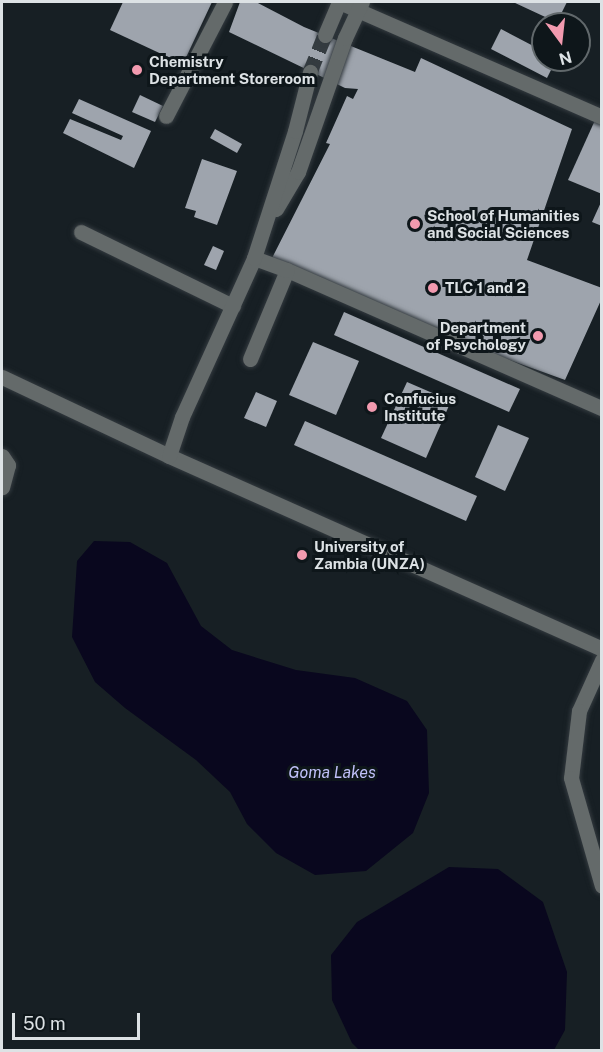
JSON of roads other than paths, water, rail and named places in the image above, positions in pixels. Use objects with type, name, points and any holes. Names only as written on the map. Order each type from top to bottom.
[{"type":"street","points":[[166,116],[225,2]]},
{"type":"street","points":[[325,35],[339,2],[359,6],[602,117]]},
{"type":"street","points":[[262,235],[298,172],[359,6]]},
{"type":"street","points":[[170,456],[182,417],[255,258],[310,72]]},
{"type":"street","points":[[81,232],[233,306]]},
{"type":"street","points":[[255,258],[602,408]]},
{"type":"street","points":[[250,359],[287,270]]},
{"type":"street","points":[[2,377],[170,456],[602,649]]},
{"type":"street","points":[[2,456],[8,465],[2,487]]},
{"type":"street","points":[[602,660],[579,711],[571,778],[602,886]]},
{"type":"water","name":"Goma Lakes","points":[[94,541],[130,542],[167,563],[201,626],[232,650],[296,670],[355,678],[407,701],[427,730],[429,793],[413,833],[366,871],[315,875],[276,853],[247,824],[230,792],[196,760],[125,708],[95,682],[72,637],[77,561]]},
{"type":"water","points":[[449,867],[498,869],[543,902],[567,972],[565,1030],[554,1050],[359,1050],[352,1043],[332,1000],[331,955],[357,922]]},
{"type":"tunnel","points":[[310,72],[325,35]]},
{"type":"place","name":"Chemistry Department Storeroom","points":[[137,70]]},
{"type":"place","name":"School of Humanities and Social Sciences","points":[[415,224]]},
{"type":"place","name":"TLC 1 and 2","points":[[433,288]]},
{"type":"place","name":"Department of Psychology","points":[[538,336]]},
{"type":"place","name":"Confucius Institute","points":[[372,407]]},
{"type":"place","name":"University of Zambia (UNZA)","points":[[302,555]]}]
